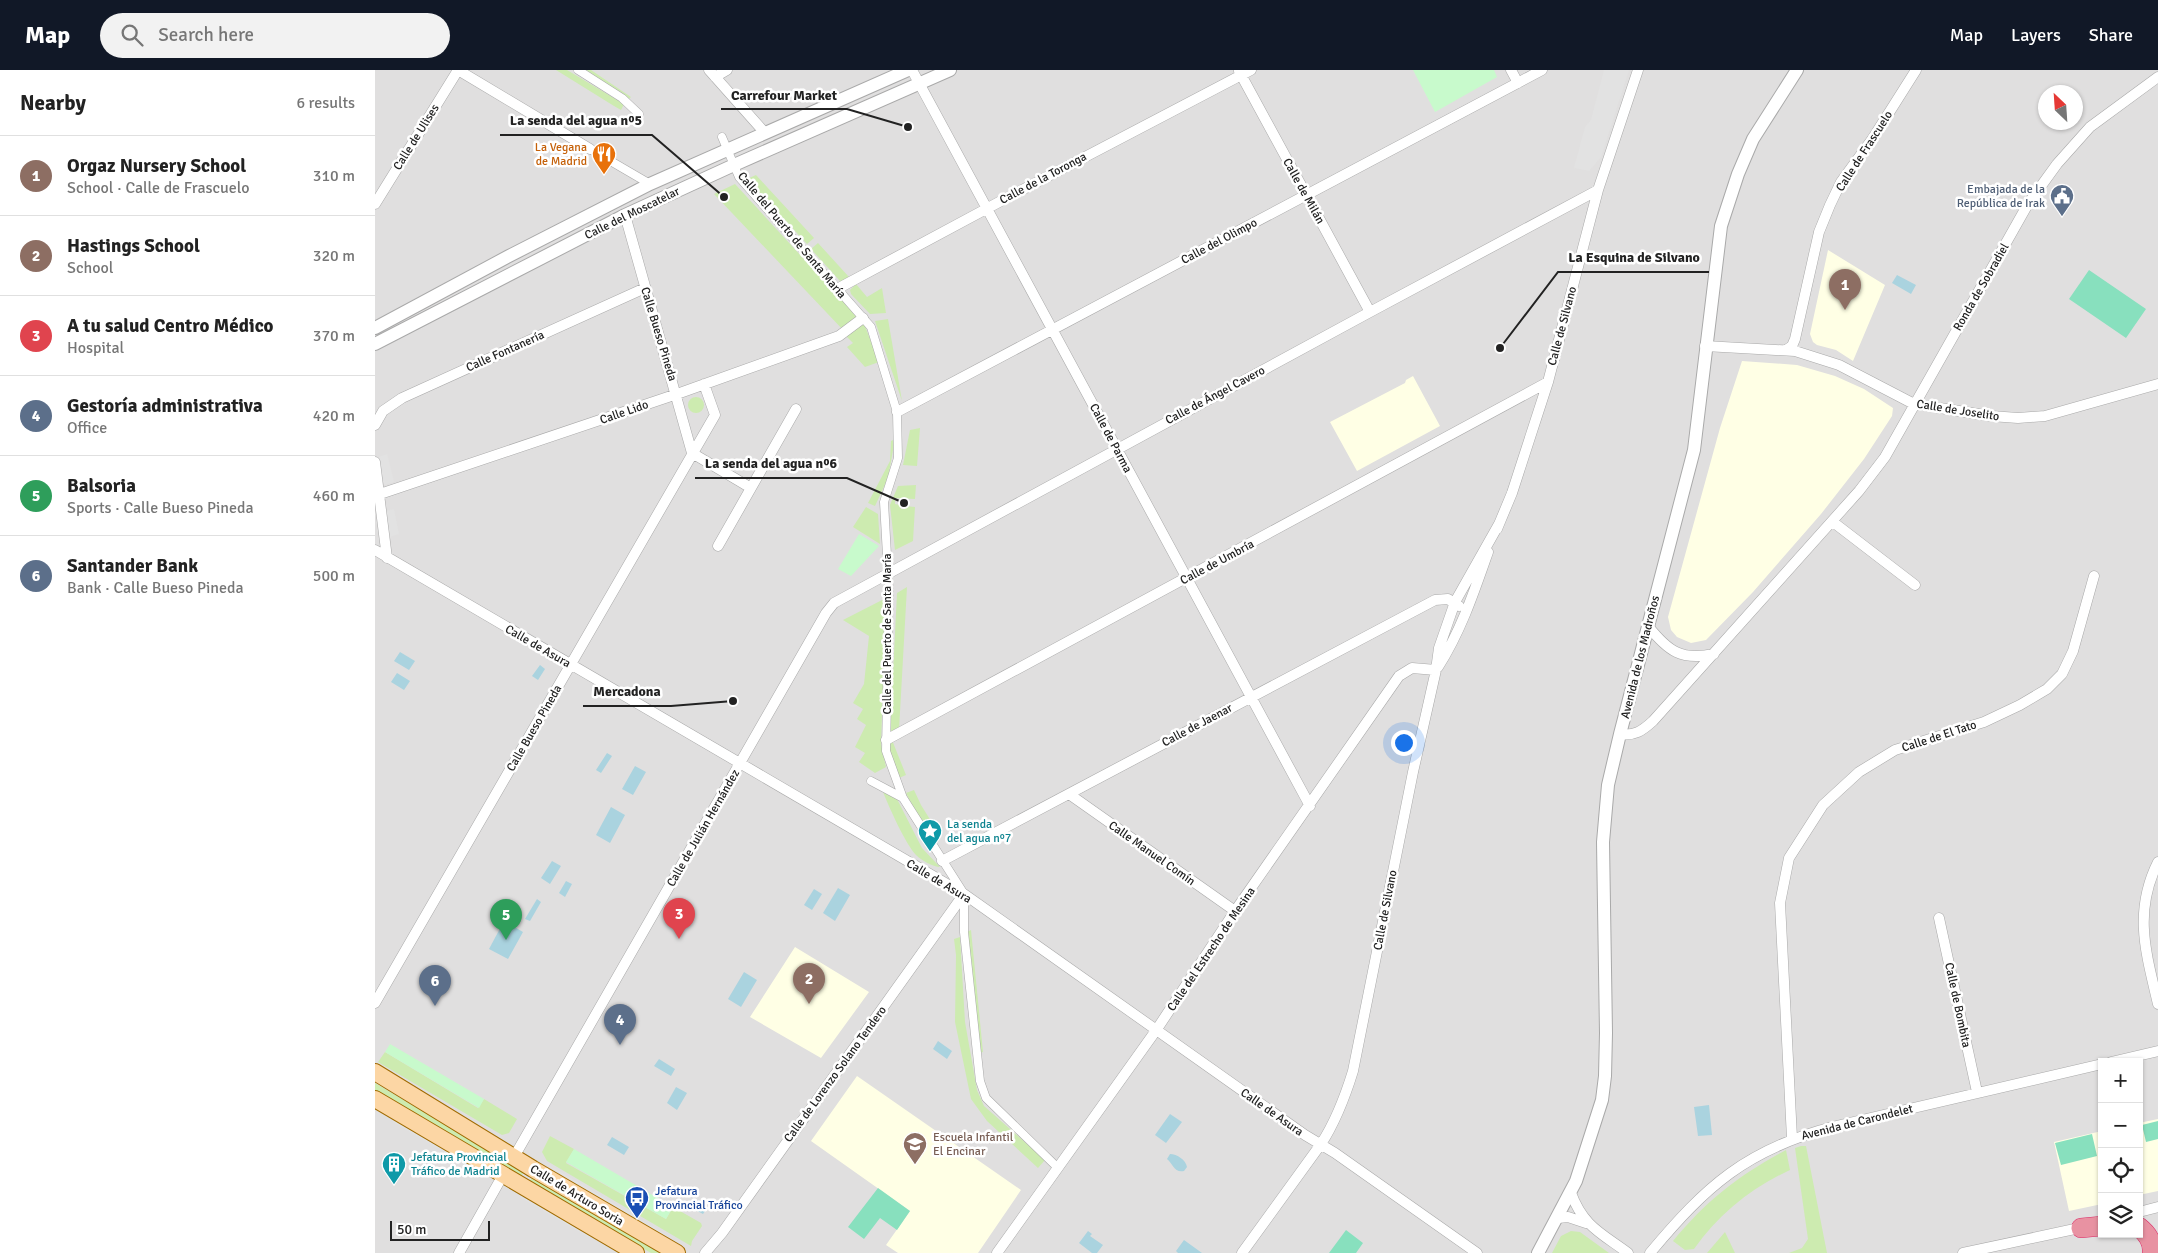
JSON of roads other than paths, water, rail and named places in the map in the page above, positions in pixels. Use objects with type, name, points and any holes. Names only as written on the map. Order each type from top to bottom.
[{"type":"highway","points":[[2081,1228],[2098,1225]]},
{"type":"highway","points":[[2143,1231],[2149,1237],[2152,1244],[2152,1253]]},
{"type":"main road","name":"Calle de Arturo Soria","points":[[375,1072],[677,1253]]},
{"type":"main road","name":"Calle de Arturo Soria","points":[[375,1099],[636,1253]]},
{"type":"street","points":[[458,70],[650,184]]},
{"type":"street","name":"Calle de Ulises","points":[[375,204],[458,70]]},
{"type":"street","points":[[579,70],[622,98],[639,114]]},
{"type":"street","points":[[727,70],[712,73],[765,134]]},
{"type":"street","name":"Calle del Moscatelar","points":[[375,328],[509,256],[650,184],[908,70]]},
{"type":"street","name":"Calle de Parma","points":[[913,70],[1310,806]]},
{"type":"street","name":"Calle del Moscatelar","points":[[375,344],[625,215],[733,165],[950,70]]},
{"type":"street","points":[[1511,70],[1518,83]]},
{"type":"street","name":"Calle del Olimpo","points":[[897,412],[1542,70]]},
{"type":"street","name":"Calle de Silvano","points":[[1436,670],[1450,649],[1464,618],[1512,493],[1548,382],[1599,190],[1638,70]]},
{"type":"street","name":"Avenida de los Madroños","points":[[1537,1253],[1571,1193],[1596,1122],[1605,1076],[1606,990],[1603,842],[1608,786],[1688,476],[1698,424],[1705,346],[1718,241],[1728,204],[1753,139],[1797,70]]},
{"type":"street","name":"Calle de Frascuelo","points":[[1786,350],[1792,346],[1795,339],[1819,232],[1830,205],[1841,182],[1873,138],[1917,70]]},
{"type":"street","name":"Calle de Milán","points":[[1243,72],[1369,312]]},
{"type":"street","name":"Calle de la Toronga","points":[[837,289],[1243,72]]},
{"type":"street","name":"Ronda de Sobradiel","points":[[1620,734],[1633,735],[1641,731],[1714,654],[1859,491],[1885,456],[2028,204],[2057,164],[2090,126],[2158,77]]},
{"type":"street","name":"Calle del Puerto de Santa María","points":[[722,137],[739,177],[871,327],[897,412],[898,458],[884,502],[889,573],[886,751],[903,798],[964,894]]},
{"type":"street","name":"Calle de Ángel Cavero","points":[[834,603],[1369,312],[1599,190]]},
{"type":"street","name":"Calle Bueso Pineda","points":[[625,215],[677,394],[692,453]]},
{"type":"street","name":"Calle Fontanería","points":[[375,425],[383,412],[402,398],[645,288]]},
{"type":"street","name":"Calle Lido","points":[[380,494],[677,394],[839,336],[863,318]]},
{"type":"street","name":"Calle de Joselito","points":[[1705,346],[1795,351],[1839,365],[1914,404],[1991,416],[2018,418],[2045,416],[2158,384]]},
{"type":"street","name":"Calle de Umbría","points":[[886,740],[1548,382]]},
{"type":"street","name":"Calle Bueso Pineda","points":[[375,1003],[715,415],[704,384]]},
{"type":"street","points":[[718,546],[796,409]]},
{"type":"street","points":[[692,453],[751,488]]},
{"type":"street","points":[[375,462],[387,558]]},
{"type":"street","points":[[1833,522],[1915,584]]},
{"type":"street","name":"Calle de Silvano","points":[[1242,1253],[1321,1144],[1344,1101],[1353,1071],[1439,648],[1455,602],[1499,524]]},
{"type":"street","name":"Calle de Asura","points":[[375,550],[964,894],[1305,1135],[1321,1144],[1477,1253]]},
{"type":"street","name":"Calle de El Tato","points":[[1792,1138],[1780,903],[1789,858],[1823,805],[1859,772],[1895,750],[1984,722],[2020,705],[2047,688],[2062,674],[2073,651],[2094,576]]},
{"type":"street","name":"Calle de Jaenar","points":[[942,861],[1435,600],[1448,599],[1455,602]]},
{"type":"street","points":[[1455,602],[1462,610],[1464,618]]},
{"type":"street","name":"Calle de Julián Hernández","points":[[514,1157],[826,613],[834,603]]},
{"type":"street","points":[[1648,626],[1661,642],[1675,653],[1691,657],[1714,654]]},
{"type":"street","name":"Calle del Estrecho de Mesina","points":[[997,1253],[1157,1029],[1235,911],[1399,676],[1412,668],[1436,670]]},
{"type":"street","points":[[871,781],[903,798]]},
{"type":"street","name":"Calle Manuel Comín","points":[[1069,794],[1235,911]]},
{"type":"street","points":[[2158,862],[2151,877],[2143,914],[2144,938],[2158,1004]]},
{"type":"street","points":[[964,894],[964,932],[980,1081],[986,1098],[1057,1167]]},
{"type":"street","name":"Calle de Lorenzo Solano Tendero","points":[[705,1253],[964,894]]},
{"type":"street","name":"Calle de Bombita","points":[[1939,918],[1977,1092]]},
{"type":"street","points":[[2128,1058],[2158,1051]]},
{"type":"street","name":"Avenida de Carondelet","points":[[1650,1253],[1711,1187],[1744,1163],[1792,1138],[1832,1126],[2098,1065]]},
{"type":"street","points":[[459,1253],[503,1175]]},
{"type":"street","points":[[1571,1193],[1586,1223]]},
{"type":"street","points":[[2143,1211],[2158,1207]]},
{"type":"street","points":[[1558,1218],[1568,1217],[1586,1223],[1628,1253]]},
{"type":"street","points":[[1963,1253],[2081,1228]]},
{"type":"water","points":[[1897,275],[1916,285],[1911,294],[1892,283]]},
{"type":"water","points":[[400,652],[415,661],[409,670],[394,661]]},
{"type":"water","points":[[540,665],[545,669],[538,680],[532,676]]},
{"type":"water","points":[[397,673],[410,681],[404,690],[391,682]]},
{"type":"water","points":[[607,753],[612,756],[601,773],[596,770]]},
{"type":"water","points":[[635,766],[646,772],[633,795],[622,789]]},
{"type":"water","points":[[611,807],[625,815],[610,843],[596,835]]},
{"type":"water","points":[[552,861],[561,866],[550,884],[541,878]]},
{"type":"water","points":[[566,881],[572,884],[565,897],[559,893]]},
{"type":"water","points":[[838,888],[850,895],[835,921],[823,913]]},
{"type":"water","points":[[814,889],[822,894],[812,910],[804,905]]},
{"type":"water","points":[[537,899],[541,902],[530,921],[525,919]]},
{"type":"water","points":[[504,921],[523,932],[508,959],[489,949]]},
{"type":"water","points":[[744,972],[757,980],[741,1007],[728,999]]},
{"type":"water","points":[[938,1041],[952,1051],[947,1059],[933,1049]]},
{"type":"water","points":[[659,1059],[675,1069],[671,1076],[654,1066]]},
{"type":"water","points":[[676,1087],[687,1093],[677,1110],[667,1103]]},
{"type":"water","points":[[1709,1105],[1712,1135],[1698,1136],[1694,1107]]},
{"type":"water","points":[[1170,1114],[1182,1122],[1166,1143],[1155,1135]]},
{"type":"water","points":[[612,1137],[629,1147],[624,1155],[607,1145]]},
{"type":"water","points":[[1170,1154],[1178,1156],[1185,1162],[1187,1167],[1184,1171],[1178,1171],[1174,1168],[1167,1159]]},
{"type":"water","points":[[695,1201],[707,1208],[703,1214],[692,1208]]},
{"type":"water","points":[[1088,1231],[1092,1234],[1090,1236],[1103,1245],[1097,1253],[1092,1253],[1079,1243]]},
{"type":"water","points":[[1184,1240],[1202,1253],[1178,1253],[1176,1251]]},
{"type":"place","name":"Carrefour Market","points":[[908,127]]},
{"type":"place","name":"La Vegana de Madrid","points":[[604,175]]},
{"type":"place","name":"La senda del agua nº5","points":[[724,197]]},
{"type":"place","name":"Embajada de la República de Irak","points":[[2062,217]]},
{"type":"place","name":"Orgaz Nursery School","points":[[1845,310]]},
{"type":"place","name":"La Esquina de Silvano","points":[[1500,348]]},
{"type":"place","name":"La senda del agua nº6","points":[[904,503]]},
{"type":"place","name":"Mercadona","points":[[733,701]]},
{"type":"place","name":"La senda del agua nº7","points":[[930,852]]},
{"type":"place","name":"A tu salud Centro Médico","points":[[679,939]]},
{"type":"place","name":"Balsoria","points":[[506,940]]},
{"type":"place","name":"Hastings School","points":[[809,1004]]},
{"type":"place","name":"Santander Bank","points":[[435,1006]]},
{"type":"place","name":"Gestoría administrativa","points":[[620,1045]]},
{"type":"place","name":"Escuela Infantil El Encinar","points":[[915,1165]]},
{"type":"place","name":"Jefatura Provincial Tráfico de Madrid","points":[[394,1185]]},
{"type":"place","name":"Jefatura Provincial Tráfico","points":[[637,1219]]}]
